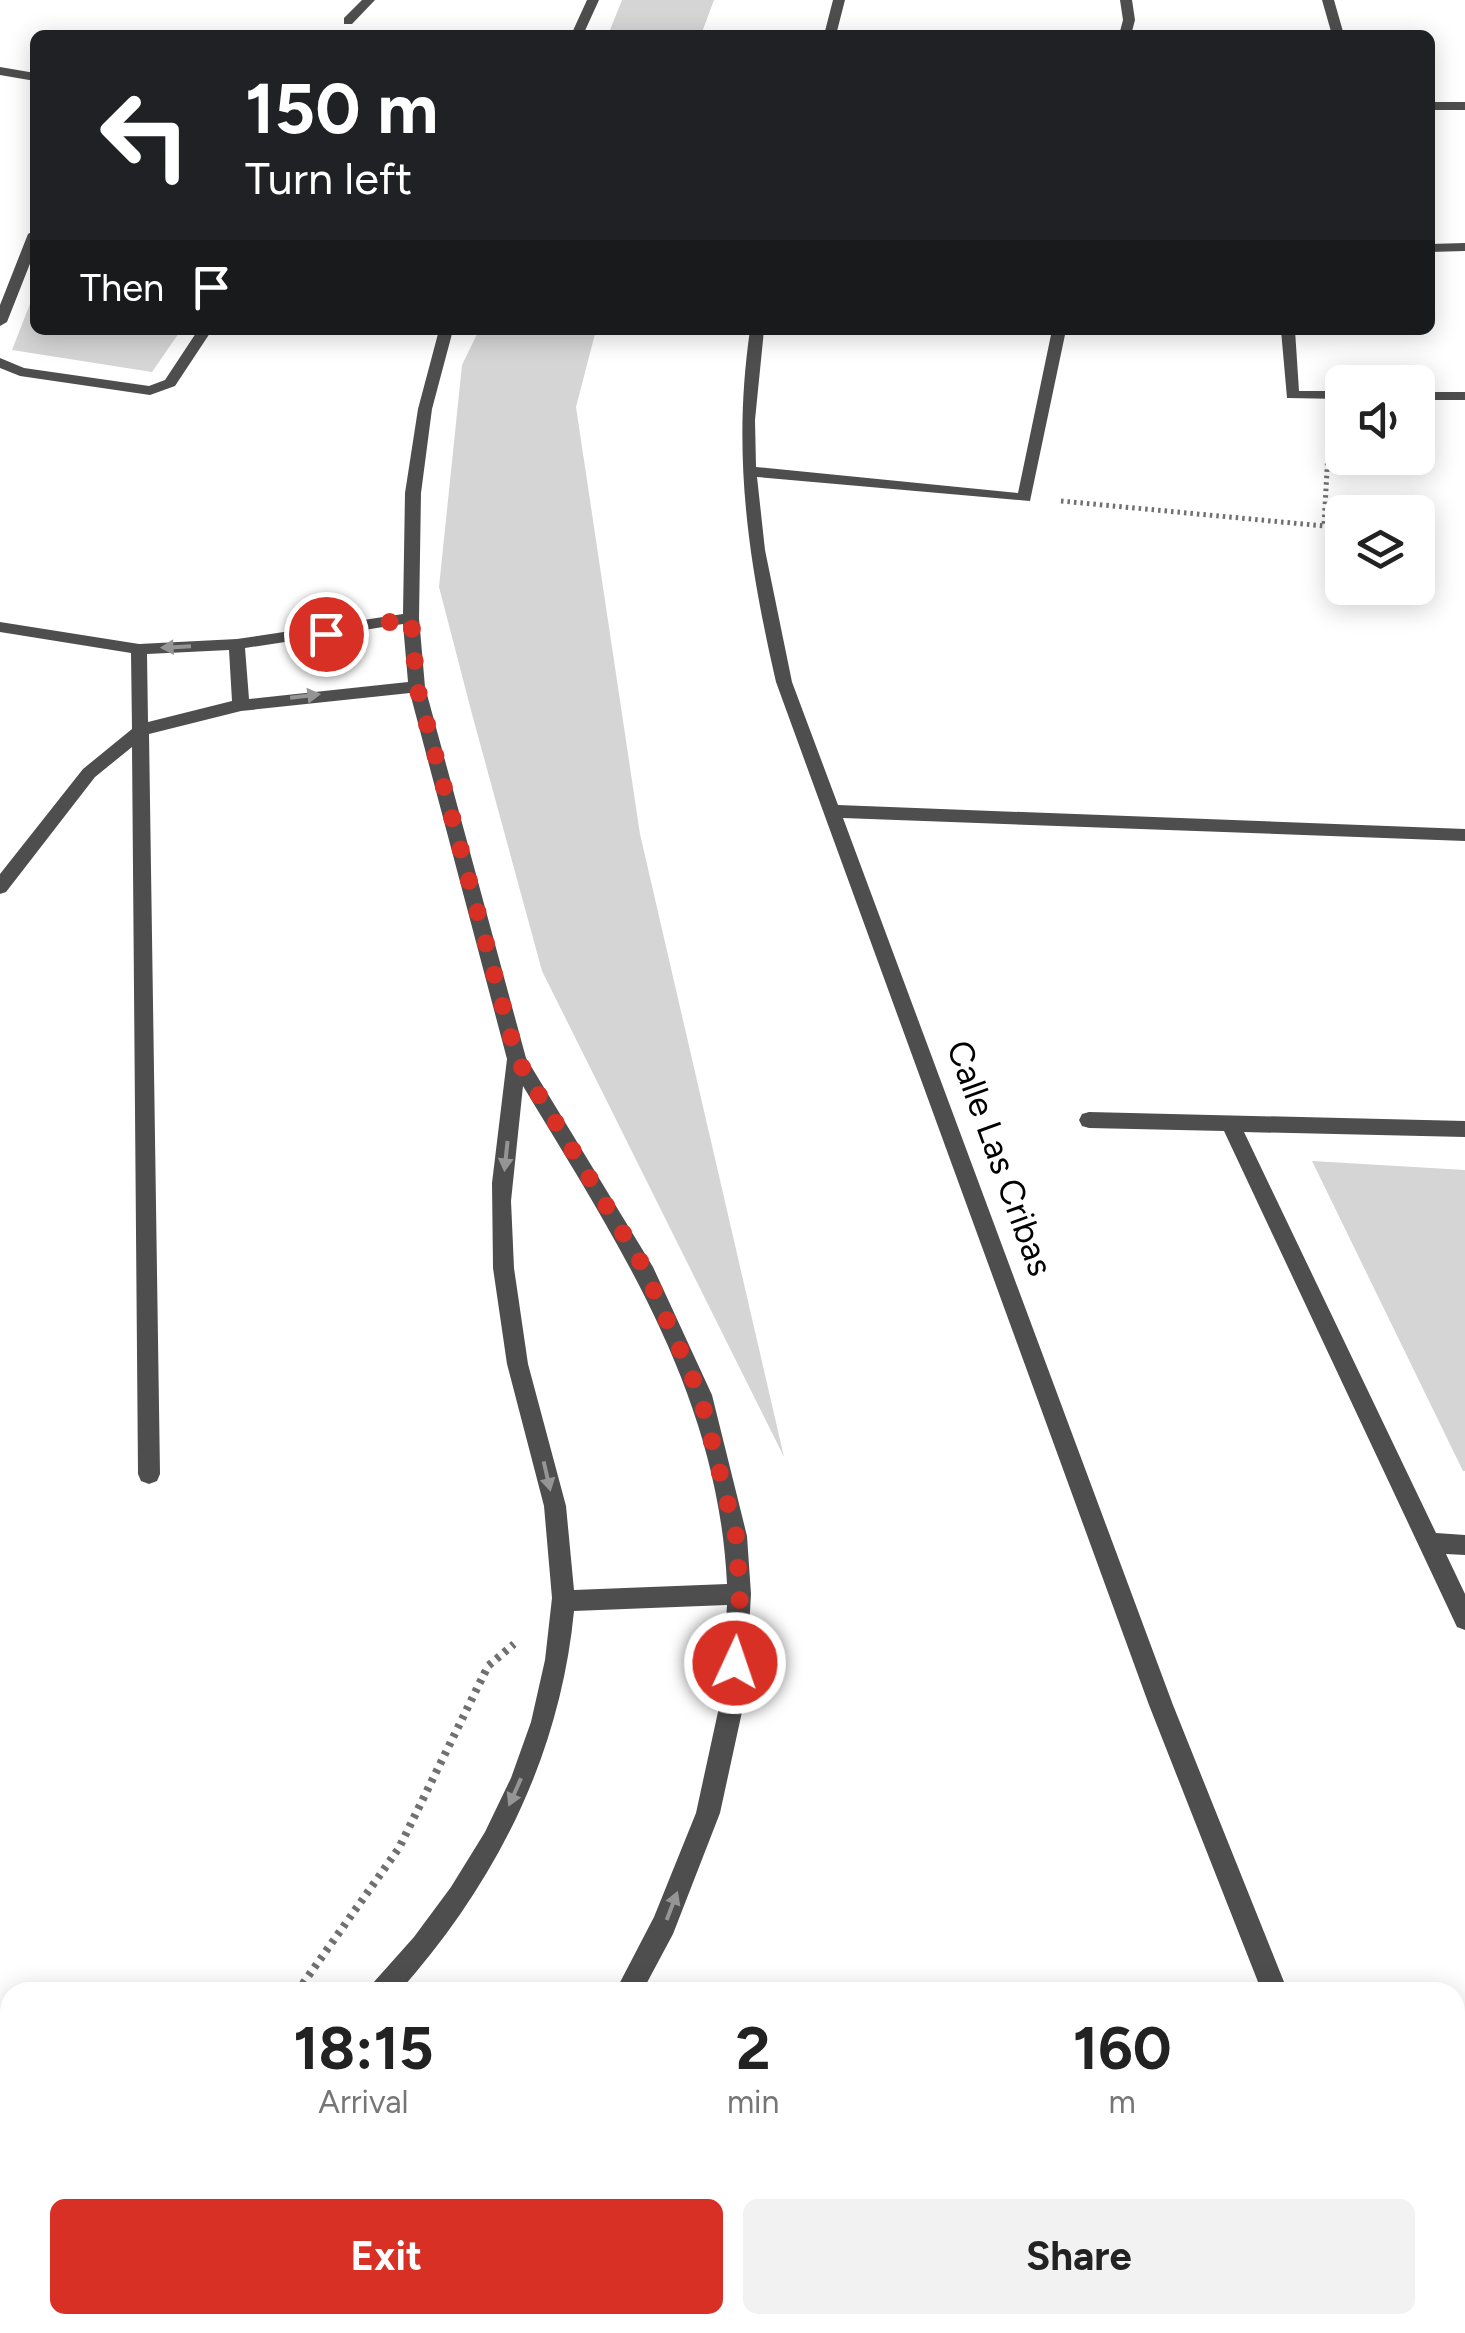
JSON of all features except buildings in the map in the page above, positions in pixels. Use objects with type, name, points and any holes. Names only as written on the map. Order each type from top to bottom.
[{"type":"street","points":[[348,21],[369,0]]},
{"type":"street","points":[[579,30],[593,0]]},
{"type":"street","points":[[831,30],[839,0]]},
{"type":"street","points":[[1126,0],[1126,30]]},
{"type":"street","points":[[1328,0],[1337,30]]},
{"type":"street","points":[[0,70],[30,76]]},
{"type":"street","points":[[1435,106],[1465,106]]},
{"type":"street","points":[[0,322],[30,247]]},
{"type":"street","points":[[1435,248],[1465,247]]},
{"type":"street","points":[[0,362],[20,372],[150,391],[170,383],[202,335]]},
{"type":"street","points":[[445,335],[425,408],[412,492],[411,618],[417,687],[517,1059],[643,1266],[700,1395],[736,1536],[740,1594],[733,1698],[708,1813],[664,1925],[633,1982]]},
{"type":"street","name":"Calle Las Cribas","points":[[757,335],[750,370],[747,471],[758,576],[784,682],[1162,1705],[1271,1982]]},
{"type":"street","points":[[747,471],[1025,498],[1058,335]]},
{"type":"street","points":[[1288,335],[1292,395],[1325,396]]},
{"type":"street","points":[[1435,396],[1465,396]]},
{"type":"street","points":[[0,627],[138,649],[237,644],[411,618]]},
{"type":"street","points":[[237,644],[241,705]]},
{"type":"street","points":[[138,649],[149,1474]]},
{"type":"street","points":[[0,887],[89,773],[141,730],[241,705],[417,687]]},
{"type":"street","points":[[833,810],[1465,835]]},
{"type":"street","points":[[392,1982],[417,1956],[494,1840],[535,1748],[557,1660],[563,1602],[560,1535],[508,1311],[501,1202],[517,1059]]},
{"type":"street","points":[[1089,1120],[1465,1129]]},
{"type":"street","points":[[1231,1124],[1465,1618]]},
{"type":"street","points":[[1428,1543],[1465,1544]]},
{"type":"street","points":[[563,1602],[740,1594]]},
{"type":"path","points":[[1025,498],[1324,526],[1329,433],[1292,395]]},
{"type":"path","points":[[304,1982],[399,1848],[488,1666],[563,1602]]},
{"type":"shaded area","points":[[622,0],[714,0],[703,30],[610,30]]},
{"type":"shaded area","points":[[30,304],[30,335],[178,335],[152,372],[12,350]]},
{"type":"shaded area","points":[[477,335],[595,335],[576,407],[640,834],[784,1457],[542,971],[439,587],[462,365]]},
{"type":"shaded area","points":[[1312,1161],[1465,1170],[1465,1471],[1463,1471]]},
{"type":"route","points":[[326,634],[411,618],[417,687],[517,1059],[643,1266],[700,1395],[736,1536],[740,1594],[735,1663]]}]
